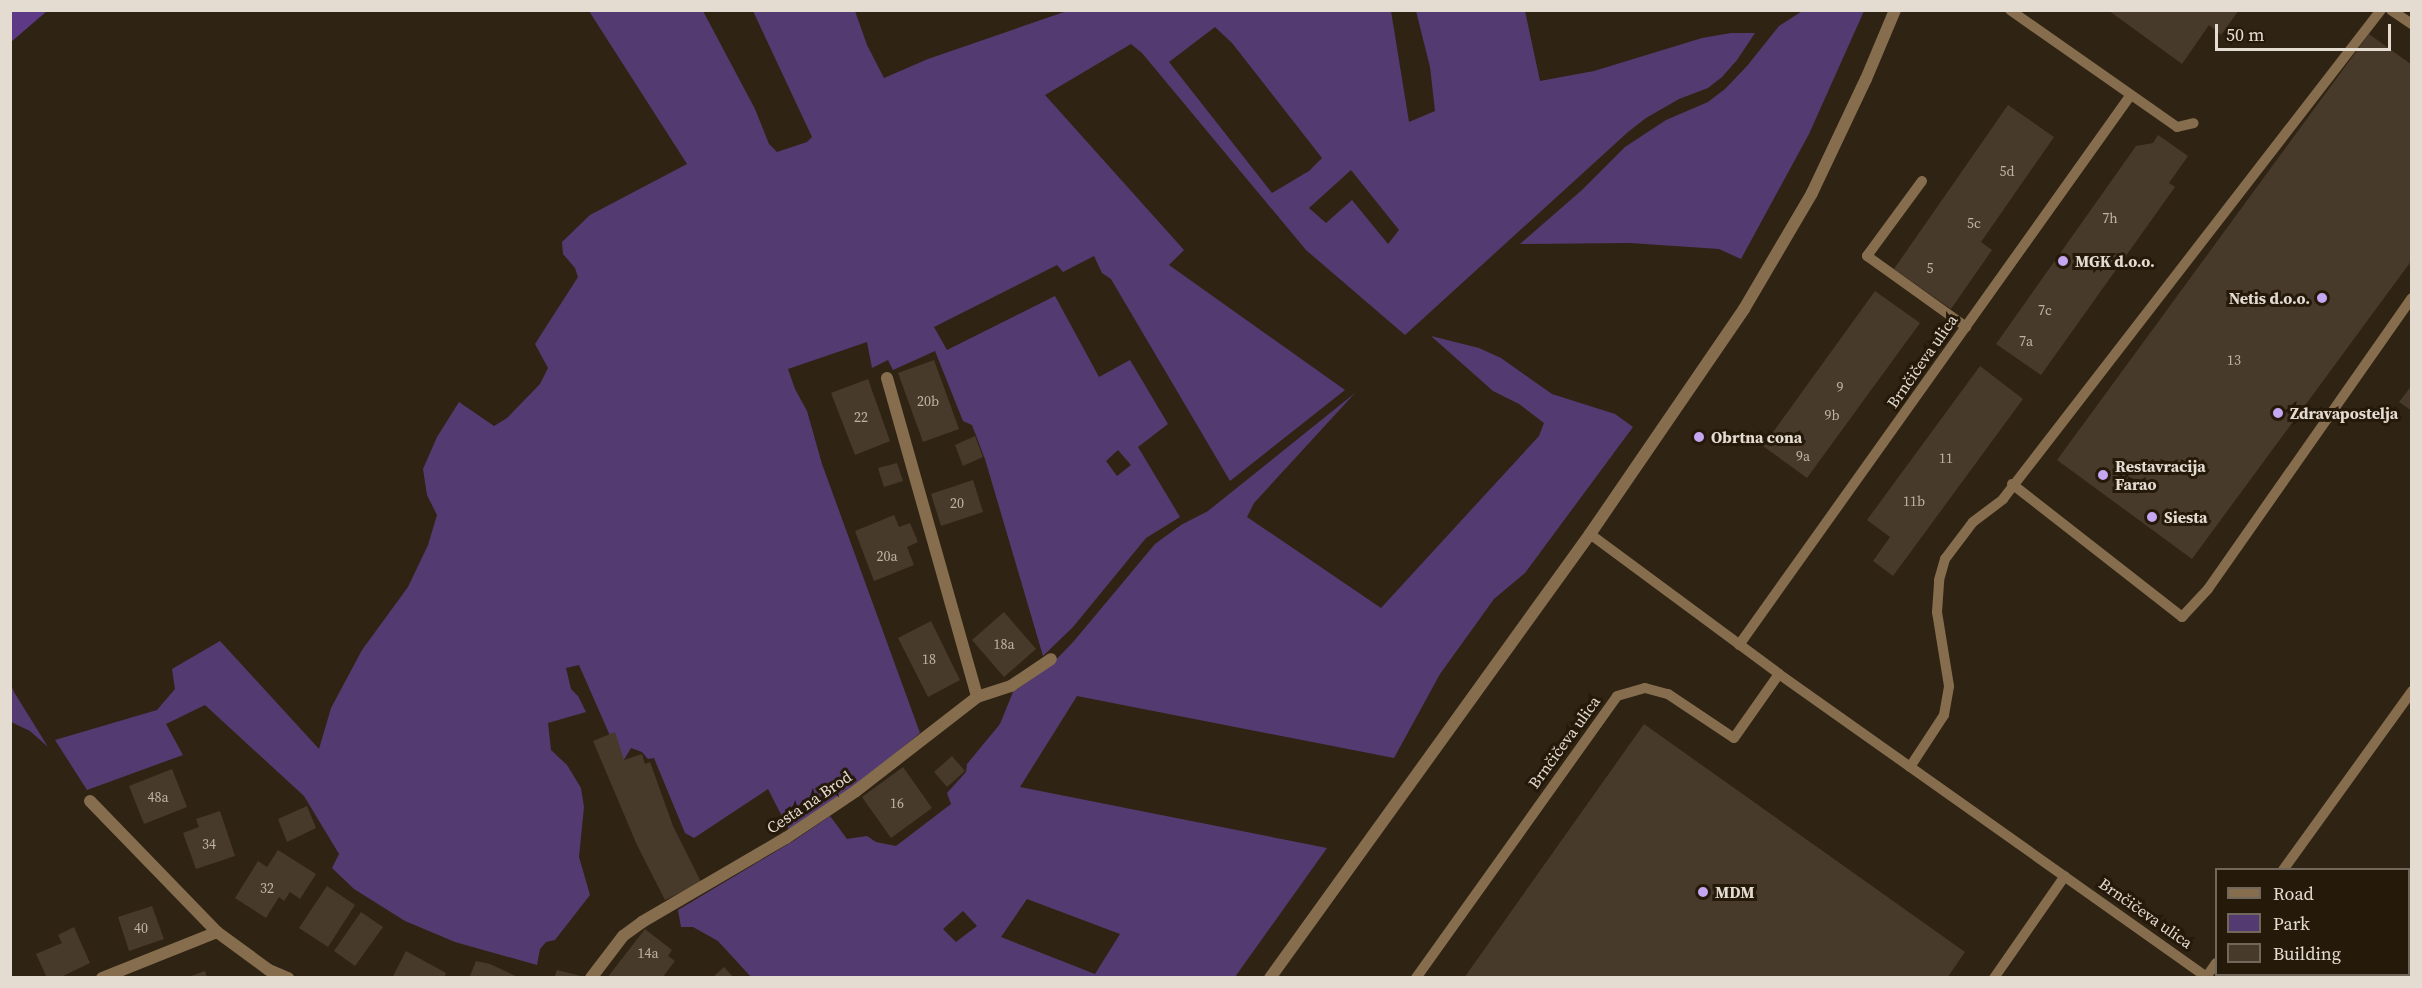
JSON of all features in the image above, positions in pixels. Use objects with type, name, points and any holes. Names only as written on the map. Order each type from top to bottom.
[{"type":"street","points":[[1270,978],[1590,534],[1777,258],[1812,193],[1866,79],[1895,10]]},
{"type":"street","points":[[887,378],[977,697]]},
{"type":"street","name":"Cesta na Brod","points":[[591,978],[623,936],[642,922],[786,838],[856,791],[977,697],[1011,686],[1051,659]]},
{"type":"street","points":[[90,801],[217,932],[269,970],[288,978]]},
{"type":"street","points":[[102,978],[217,932]]},
{"type":"lane","points":[[2010,10],[2177,127],[2194,123]]},
{"type":"lane","points":[[1910,766],[1944,716],[1946,705],[1949,686],[1937,612],[1939,580],[1945,559],[1973,522],[2003,499],[2012,484],[2381,10]]},
{"type":"lane","points":[[2391,10],[2412,24]]},
{"type":"lane","name":"Brnčičeva ulica","points":[[1739,645],[2130,96]]},
{"type":"lane","points":[[1922,181],[1867,256],[1966,327]]},
{"type":"lane","points":[[2012,484],[2182,616],[2208,589],[2412,298]]},
{"type":"lane","name":"Brnčičeva ulica","points":[[1590,534],[1779,674],[2208,977]]},
{"type":"lane","name":"Brnčičeva ulica","points":[[1416,978],[1617,696],[1645,688],[1668,694],[1734,738],[1779,674]]},
{"type":"lane","points":[[2284,868],[2412,690]]},
{"type":"lane","points":[[1994,978],[2065,876]]},
{"type":"green space","points":[[1804,10],[1864,11],[1809,134],[1741,259],[1719,249],[1630,243],[1520,244],[1582,190],[1625,147],[1666,120],[1708,102],[1725,89],[1779,26]]},
{"type":"green space","points":[[589,11],[703,11],[755,109],[769,144],[777,152],[807,142],[812,137],[753,11],[855,11],[867,45],[884,78],[928,59],[1067,11],[1391,11],[1409,122],[1435,111],[1430,67],[1416,11],[1525,11],[1540,81],[1594,71],[1702,38],[1731,33],[1755,33],[1737,60],[1722,77],[1708,88],[1679,99],[1646,118],[1628,132],[1405,335],[1306,250],[1142,53],[1131,44],[1045,95],[1184,250],[1169,265],[1345,390],[1230,481],[1111,279],[1102,273],[1094,256],[1063,272],[1057,265],[934,327],[947,350],[1055,296],[1099,377],[1130,360],[1168,424],[1138,447],[1180,517],[1146,538],[1073,627],[1043,656],[985,459],[972,425],[963,421],[935,351],[893,370],[888,360],[872,368],[867,342],[788,369],[795,389],[807,411],[822,464],[920,733],[856,786],[789,830],[768,789],[694,838],[685,833],[654,758],[648,759],[642,752],[631,748],[622,763],[579,665],[566,668],[571,689],[578,696],[586,712],[548,723],[551,750],[567,765],[581,788],[584,807],[579,857],[590,895],[555,940],[546,942],[540,949],[537,965],[455,942],[405,921],[354,889],[332,868],[339,854],[304,796],[205,705],[166,724],[183,755],[87,790],[55,740],[157,710],[175,689],[172,669],[220,641],[319,749],[331,708],[362,650],[408,587],[428,545],[437,515],[427,495],[423,469],[437,437],[459,402],[494,426],[507,418],[540,384],[548,368],[535,344],[578,277],[575,268],[563,254],[562,242],[590,215],[687,164]],"holes":[[[1215,27],[1232,43],[1322,158],[1309,171],[1272,193],[1169,62]],[[1351,170],[1399,230],[1388,244],[1352,200],[1326,223],[1309,208]],[[1118,450],[1131,465],[1117,476],[1106,461]]]},
{"type":"green space","points":[[1431,336],[1479,348],[1501,358],[1552,394],[1615,414],[1633,427],[1525,573],[1494,599],[1440,674],[1394,758],[1077,696],[1020,787],[1327,848],[1235,977],[751,977],[718,941],[693,927],[681,927],[678,910],[795,840],[830,816],[847,839],[867,836],[876,842],[896,846],[951,804],[947,793],[966,772],[967,764],[1000,724],[1013,692],[1049,667],[1074,641],[1155,544],[1181,525],[1208,511],[1355,393],[1254,503],[1247,517],[1381,608],[1539,436],[1544,423],[1519,404],[1493,391]],"holes":[[[1027,899],[1120,934],[1095,974],[1001,937]],[[963,911],[977,926],[956,942],[943,929]]]},
{"type":"green space","points":[[11,685],[48,747],[30,731],[11,722]]},
{"type":"shaded area","points":[[11,10],[47,10],[47,11],[11,42]]},
{"type":"building","points":[[2108,10],[2239,10],[2221,35],[2209,25],[2182,64]]},
{"type":"building","points":[[2369,34],[2412,65],[2412,260],[2192,559],[2057,460]]},
{"type":"building","points":[[2008,105],[2054,137],[1981,242],[1992,250],[1951,309],[1894,269]]},
{"type":"building","points":[[2158,135],[2188,156],[2169,183],[2175,187],[2041,375],[1996,344],[2136,146],[2153,143]]},
{"type":"building","points":[[1875,291],[1920,323],[1807,478],[1763,446]]},
{"type":"building","points":[[934,360],[959,429],[923,442],[898,373]]},
{"type":"building","points":[[1980,366],[2023,399],[1893,576],[1873,561],[1890,537],[1867,520]]},
{"type":"building","points":[[868,379],[890,441],[855,455],[831,393]]},
{"type":"building","points":[[2412,385],[2412,411],[2399,402]]},
{"type":"building","points":[[975,436],[983,457],[963,466],[955,445]]},
{"type":"building","points":[[897,463],[903,481],[884,487],[878,468]]},
{"type":"building","points":[[973,480],[983,512],[941,526],[931,494]]},
{"type":"building","points":[[894,515],[899,527],[910,523],[918,542],[907,547],[914,565],[874,581],[855,531]]},
{"type":"building","points":[[1004,612],[1036,649],[1004,677],[972,640]]},
{"type":"building","points":[[931,621],[960,680],[928,697],[898,638]]},
{"type":"building","name":"MDM","points":[[1644,724],[1965,952],[1947,978],[1464,978]]},
{"type":"building","points":[[615,732],[624,760],[642,754],[645,764],[650,762],[673,826],[701,882],[665,900],[637,845],[593,741]]},
{"type":"building","points":[[952,756],[965,771],[947,787],[934,772]]},
{"type":"building","points":[[903,767],[932,808],[891,838],[862,797]]},
{"type":"building","points":[[172,769],[187,807],[144,824],[129,786]]},
{"type":"building","points":[[307,806],[316,828],[287,842],[278,819]]},
{"type":"building","points":[[220,811],[235,856],[196,869],[183,833],[199,827],[196,819]]},
{"type":"building","points":[[278,850],[316,874],[300,899],[290,892],[284,901],[279,897],[266,918],[235,898],[258,861],[267,867]]},
{"type":"building","points":[[327,886],[355,905],[328,947],[299,928]]},
{"type":"building","points":[[152,906],[164,939],[129,951],[118,917]]},
{"type":"building","points":[[361,912],[383,927],[355,966],[334,951]]},
{"type":"building","points":[[74,927],[90,963],[59,978],[47,978],[36,954],[62,943],[58,935]]},
{"type":"building","points":[[645,929],[672,950],[668,956],[675,961],[662,978],[607,978]]},
{"type":"building","points":[[406,951],[446,973],[444,978],[392,978]]},
{"type":"building","points":[[476,961],[490,964],[520,978],[469,978]]},
{"type":"building","points":[[724,967],[734,978],[712,978]]},
{"type":"building","points":[[557,970],[585,977],[585,978],[554,978]]},
{"type":"building","points":[[205,971],[207,978],[188,978],[188,977]]},
{"type":"place","name":"MGK d.o.o.","points":[[2063,261]]},
{"type":"place","name":"Netis d.o.o.","points":[[2322,298]]},
{"type":"place","name":"Zdravapostelja","points":[[2278,413]]},
{"type":"place","name":"Obrtna cona","points":[[1699,437]]},
{"type":"place","name":"Restavracija Farao","points":[[2103,475]]},
{"type":"place","name":"Siesta","points":[[2152,517]]},
{"type":"place","name":"MDM","points":[[1703,892]]}]
